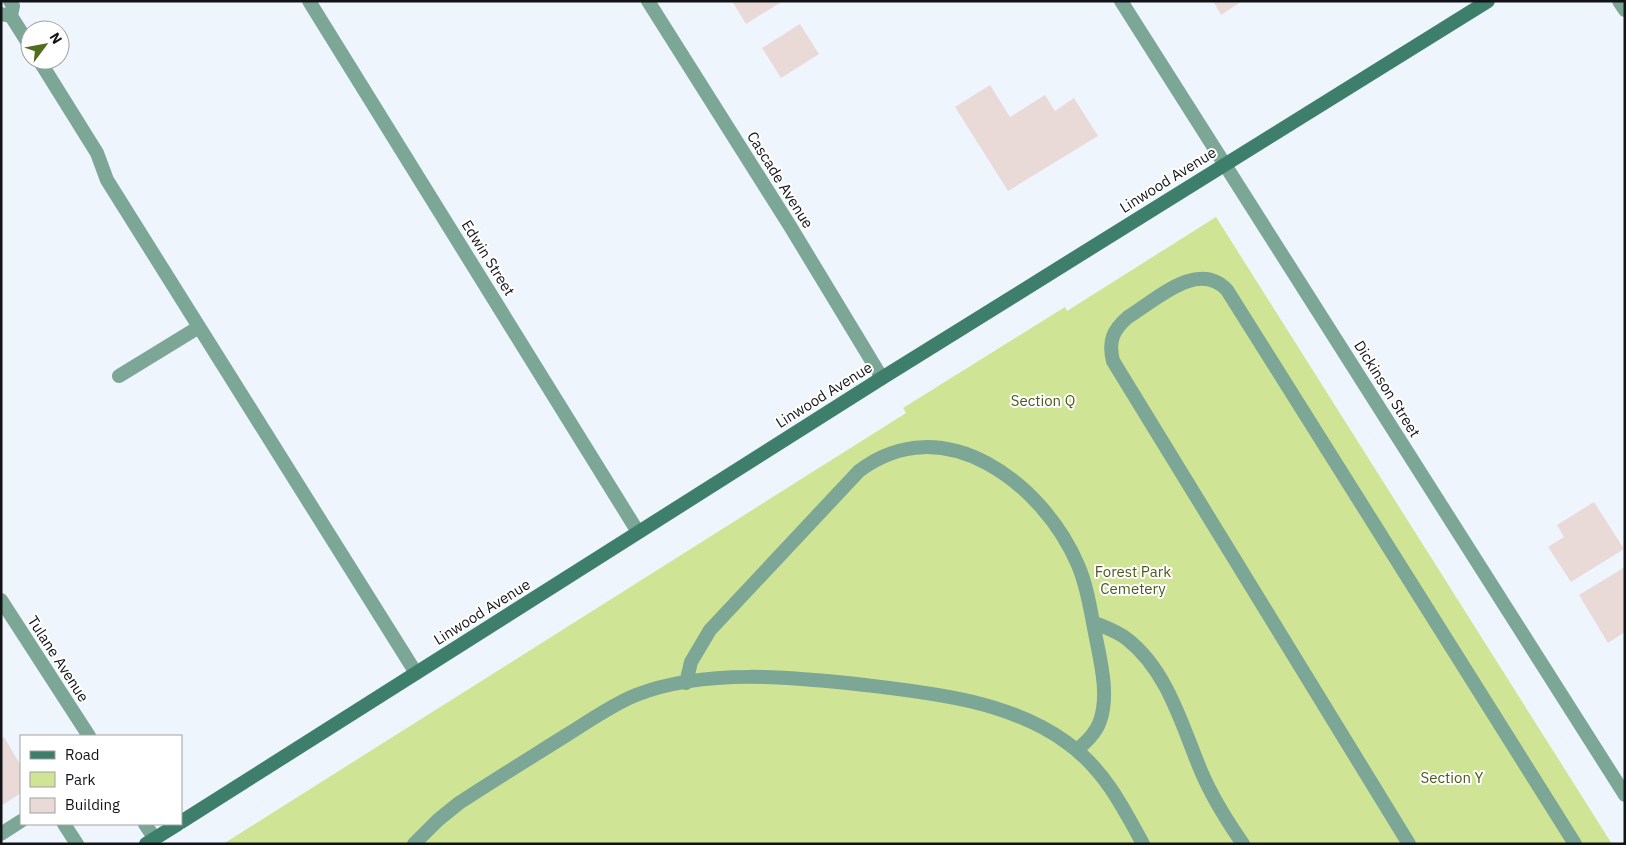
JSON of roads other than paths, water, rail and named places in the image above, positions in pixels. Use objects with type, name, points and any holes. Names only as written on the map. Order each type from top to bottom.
[{"type":"main road","name":"Linwood Avenue","points":[[182,821],[882,378],[1488,1]]},
{"type":"main road","points":[[150,841],[176,825]]},
{"type":"street","points":[[10,1],[13,6],[6,15],[20,33]]},
{"type":"street","name":"Edwin Street","points":[[309,1],[638,532]]},
{"type":"street","name":"Cascade Avenue","points":[[648,1],[790,226],[882,378]]},
{"type":"street","name":"Dickinson Street","points":[[1121,1],[1625,795]]},
{"type":"street","points":[[1619,1],[1625,10]]},
{"type":"street","points":[[45,70],[97,153],[107,180],[416,673]]},
{"type":"street","points":[[1409,844],[1112,361],[1110,341],[1113,332],[1120,324],[1128,316],[1193,278],[1211,278],[1227,290],[1575,844]]},
{"type":"street","points":[[120,376],[199,327]]},
{"type":"street","points":[[686,682],[691,662],[710,630],[828,503],[868,464],[904,449],[934,446],[964,452],[993,466],[1022,489],[1048,517],[1069,547],[1083,579],[1102,670],[1102,713],[1100,722],[1090,738],[1077,750]]},
{"type":"street","name":"Tulane Avenue","points":[[1,600],[87,735]]},
{"type":"street","points":[[1093,622],[1126,638],[1140,651],[1159,677],[1177,710],[1213,795],[1243,844]]},
{"type":"street","points":[[414,844],[433,824],[459,803],[601,714],[635,695],[686,682],[751,677],[794,679],[933,694],[967,701],[1024,719],[1051,732],[1077,750],[1100,772],[1143,844]]},
{"type":"street","points":[[1,834],[20,822]]},
{"type":"street","points":[[65,825],[77,844]]},
{"type":"street","points":[[145,825],[150,841]]},
{"type":"park label","name":"Section Q","points":[[1043,401]]},
{"type":"park label","name":"Forest Park Cemetery","points":[[1133,580]]},
{"type":"park label","name":"Section Y","points":[[1452,778]]}]
